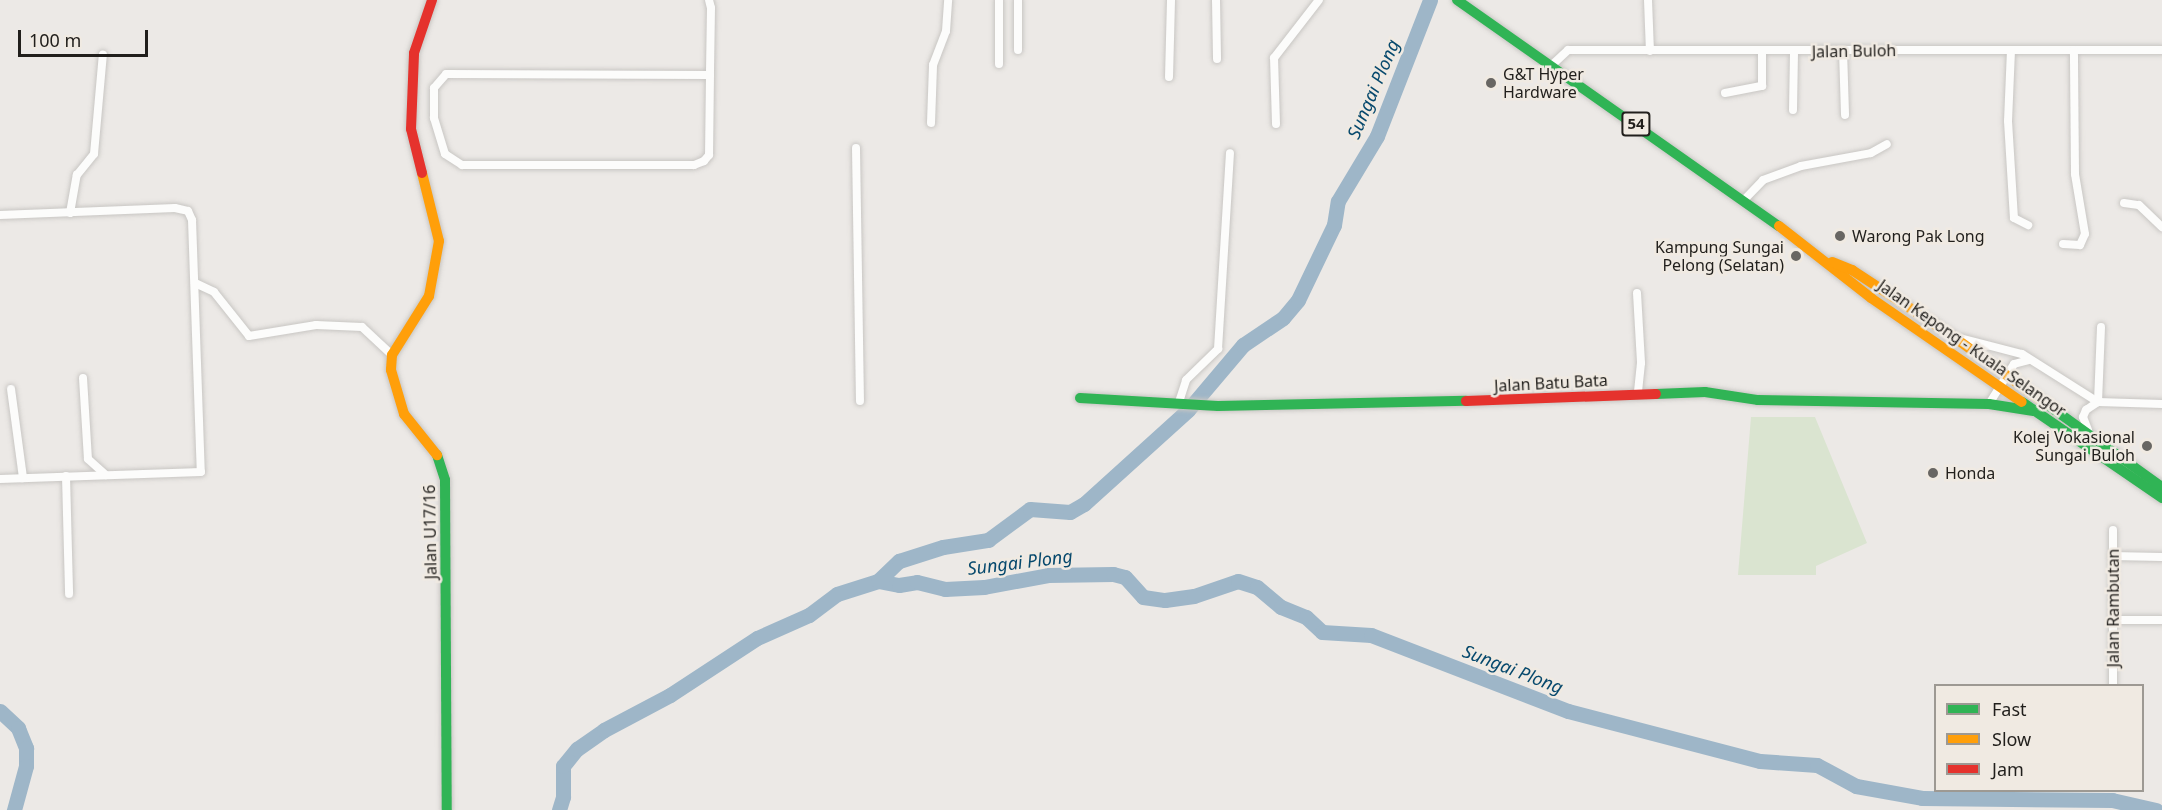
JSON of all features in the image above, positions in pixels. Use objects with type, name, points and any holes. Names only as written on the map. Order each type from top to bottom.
[{"type":"main road","points":[[392,355],[429,296],[438,250],[434,209],[411,129],[410,108],[414,52],[432,0]]},
{"type":"main road","name":"Jalan Kepong - Kuala Selangor","points":[[1457,0],[1827,260],[1871,298],[2162,498]]},
{"type":"main road","name":"Jalan Kepong - Kuala Selangor","points":[[1827,260],[1851,270],[1951,335],[2088,430],[2162,487]]},
{"type":"main road","name":"Jalan U17/16","points":[[392,355],[395,393],[412,428],[435,450],[445,480],[447,810]]},
{"type":"main road","name":"Jalan Batu Bata","points":[[1080,398],[1218,406],[1431,404],[1705,392],[1758,400],[1989,404],[2039,413]]},
{"type":"street","points":[[709,0],[710,75],[709,155],[694,165],[462,165],[445,154],[434,118],[435,88],[446,74],[710,75]]},
{"type":"street","points":[[931,123],[933,65],[946,32],[948,0]]},
{"type":"street","points":[[999,0],[999,64]]},
{"type":"street","points":[[1018,0],[1018,50]]},
{"type":"street","points":[[1169,77],[1171,0]]},
{"type":"street","points":[[1216,0],[1217,59]]},
{"type":"street","points":[[1276,124],[1274,58],[1319,0]]},
{"type":"street","points":[[1648,0],[1650,51]]},
{"type":"street","name":"Jalan Buloh","points":[[1552,65],[1568,50],[2162,51]]},
{"type":"street","points":[[1843,50],[1845,115]]},
{"type":"street","points":[[2011,50],[2008,121],[2014,218],[2028,225]]},
{"type":"street","points":[[2063,244],[2080,244],[2085,234],[2075,174],[2074,50]]},
{"type":"street","points":[[1725,93],[1762,86],[1762,52]]},
{"type":"street","points":[[1793,110],[1794,52]]},
{"type":"street","points":[[70,213],[77,176],[94,154],[103,54]]},
{"type":"street","points":[[1743,201],[1764,180],[1801,166],[1871,153],[1887,144]]},
{"type":"street","points":[[856,148],[860,401]]},
{"type":"street","points":[[1179,402],[1186,380],[1218,349],[1230,153]]},
{"type":"street","points":[[2124,203],[2139,205],[2162,227]]},
{"type":"street","points":[[0,215],[175,208],[188,212],[192,220],[201,472],[0,479]]},
{"type":"street","points":[[195,283],[214,292],[249,336],[316,326],[362,327],[392,355]]},
{"type":"street","points":[[1637,293],[1641,363],[1638,394]]},
{"type":"street","points":[[2098,402],[2101,327]]},
{"type":"street","points":[[1951,335],[2010,351],[2098,402],[2162,404]]},
{"type":"street","points":[[1989,404],[2014,364],[2029,360]]},
{"type":"street","points":[[83,378],[88,459],[106,475]]},
{"type":"street","points":[[11,389],[23,478]]},
{"type":"street","points":[[2088,430],[2083,417],[2086,410],[2098,402]]},
{"type":"street","points":[[66,476],[69,594]]},
{"type":"street","name":"Jalan Rambutan","points":[[2113,530],[2113,684]]},
{"type":"street","points":[[2112,556],[2162,557]]},
{"type":"street","points":[[2113,620],[2162,620]]},
{"type":"green space","points":[[1751,417],[1815,417],[1867,543],[1816,566],[1816,575],[1738,575]]},
{"type":"waterway","name":"Sungai Plong","points":[[559,810],[563,797],[563,766],[577,749],[604,730],[670,695],[757,638],[809,615],[837,594],[878,581],[899,561],[943,547],[988,540],[1030,509],[1070,512],[1084,504],[1188,410],[1243,345],[1283,318],[1298,300],[1334,225],[1338,201],[1377,136],[1430,0]]},
{"type":"waterway","name":"Sungai Plong","points":[[878,581],[899,585],[917,582],[945,589],[984,587],[1048,575],[1113,574],[1125,577],[1143,597],[1165,600],[1194,596],[1238,581],[1257,587],[1281,607],[1306,617],[1322,632],[1371,635],[1568,711],[1760,761],[1817,765],[1856,786],[1922,798],[2112,800],[2156,810]]},
{"type":"waterway","points":[[0,711],[18,728],[26,748],[26,766],[14,810]]},
{"type":"traffic: fast","points":[[1457,0],[1779,226]]},
{"type":"traffic: fast","points":[[1656,394],[1705,392],[1758,400],[1989,404],[2033,411]]},
{"type":"traffic: fast","points":[[1080,398],[1218,406],[1466,401]]},
{"type":"traffic: fast","points":[[2022,402],[2162,498]]},
{"type":"traffic: fast","points":[[2045,403],[2162,487]]},
{"type":"traffic: fast","points":[[437,455],[445,480],[447,810]]},
{"type":"traffic: slow","points":[[422,173],[439,241],[429,296],[392,355],[391,370],[404,414],[437,455]]},
{"type":"traffic: slow","points":[[1779,226],[1871,298],[2022,402]]},
{"type":"traffic: slow","points":[[1832,262],[1852,270],[1951,335],[2045,403]]},
{"type":"traffic: jam","points":[[422,173],[411,129],[414,53],[432,0]]},
{"type":"traffic: jam","points":[[1466,401],[1656,394]]},
{"type":"place","name":"G&T Hyper Hardware","points":[[1491,83]]},
{"type":"place","name":"Warong Pak Long","points":[[1840,236]]},
{"type":"place","name":"Kampung Sungai Pelong (Selatan)","points":[[1796,256]]},
{"type":"place","name":"Kolej Vokasional Sungai Buloh","points":[[2147,446]]},
{"type":"place","name":"Honda","points":[[1933,473]]}]
